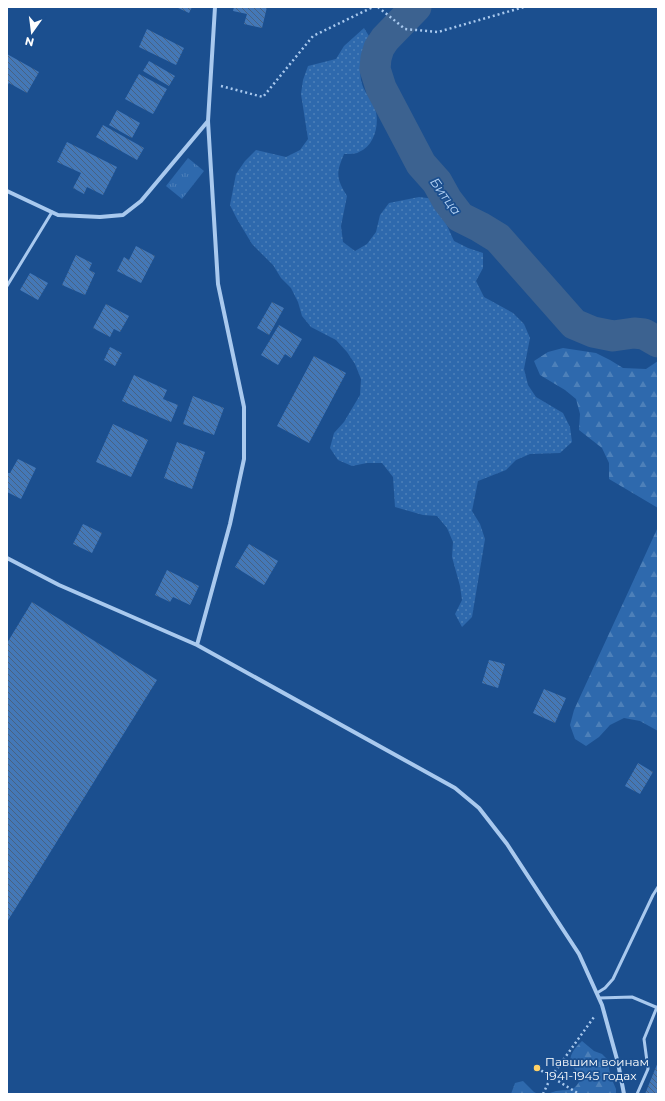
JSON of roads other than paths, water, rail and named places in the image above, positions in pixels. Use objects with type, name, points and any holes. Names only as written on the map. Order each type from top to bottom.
[{"type":"street","points":[[197,645],[230,524],[244,459],[244,406],[218,284],[208,121],[215,7]]},
{"type":"street","points":[[7,191],[58,215],[100,217],[124,214],[141,201],[208,121]]},
{"type":"street","points":[[7,558],[59,585],[197,645],[454,788],[479,808],[507,844],[579,954],[602,1005],[618,1063],[624,1094]]},
{"type":"lane","points":[[7,286],[52,212]]},
{"type":"lane","points":[[598,995],[612,979],[658,887]]},
{"type":"lane","points":[[598,995],[632,997],[657,1007],[644,1039],[648,1069],[638,1094]]},
{"type":"waterway","name":"Битца","points":[[416,7],[385,39],[379,48],[375,69],[381,88],[421,164],[437,182],[447,200],[460,217],[498,238],[574,324],[593,332],[613,336],[634,333],[644,334],[658,342]]},
{"type":"place","name":"Павшим воинам 1941-1945 годах","points":[[537,1068]]}]
